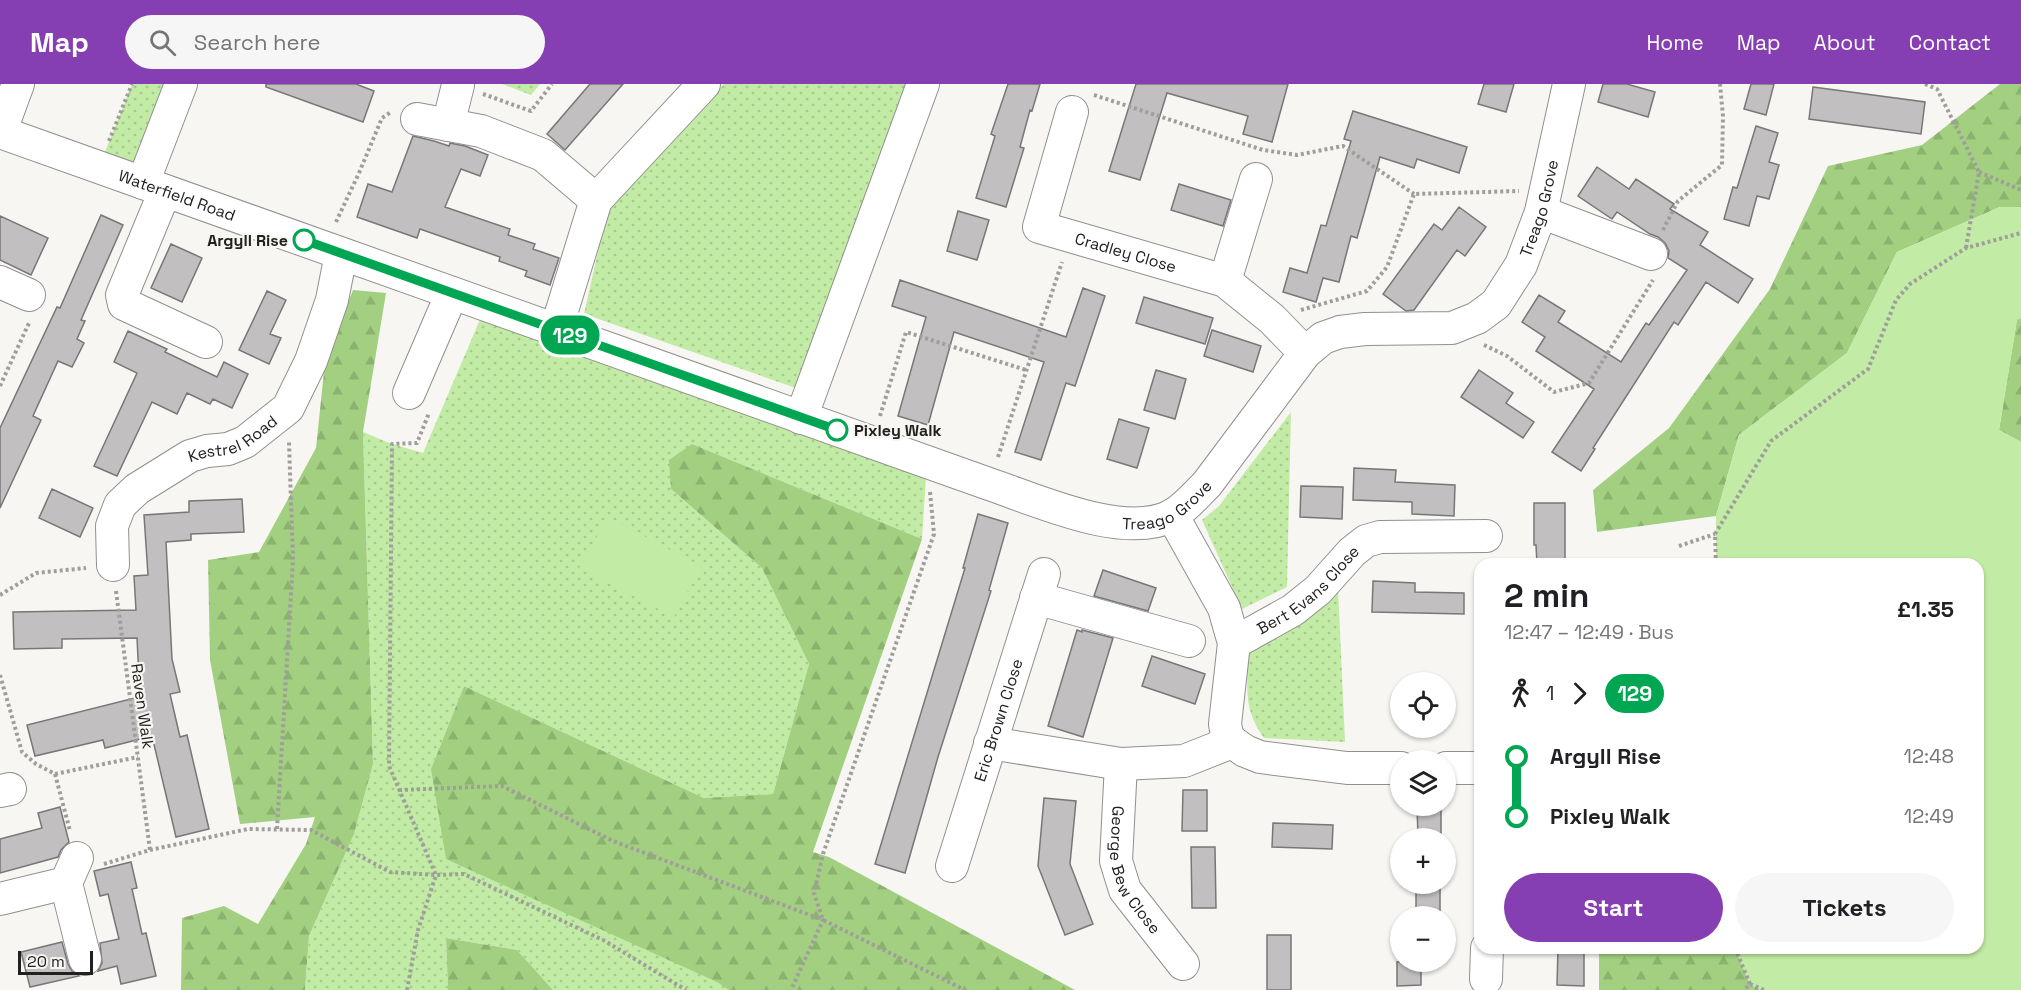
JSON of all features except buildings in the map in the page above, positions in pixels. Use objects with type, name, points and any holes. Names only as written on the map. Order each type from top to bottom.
[{"type":"street","points":[[0,132],[18,84]]},
{"type":"street","points":[[181,84],[122,295],[124,304],[206,342]]},
{"type":"street","points":[[556,330],[596,200],[704,84]]},
{"type":"street","points":[[801,418],[923,84]]},
{"type":"street","name":"Treago Grove","points":[[556,330],[989,484],[1095,519],[1121,524],[1145,523],[1172,515],[1208,484],[1305,353],[1323,338],[1340,332],[1365,329],[1452,328],[1477,318],[1496,304],[1521,265],[1544,201],[1569,84]]},
{"type":"street","points":[[448,124],[458,85]]},
{"type":"street","name":"Cradley Close","points":[[1082,103],[1039,227],[1225,281],[1272,319],[1305,353]]},
{"type":"street","points":[[408,113],[481,131],[543,155],[596,200]]},
{"type":"street","name":"Waterfield Road","points":[[0,132],[556,330]]},
{"type":"street","points":[[1225,281],[1256,178]]},
{"type":"street","points":[[1544,201],[1651,254]]},
{"type":"street","name":"Kestrel Road","points":[[113,566],[112,526],[120,506],[136,489],[190,456],[207,451],[228,449],[245,442],[288,408],[310,361],[328,310],[332,250]]},
{"type":"street","points":[[0,282],[30,306]]},
{"type":"street","points":[[420,402],[452,293]]},
{"type":"street","points":[[1172,515],[1224,608],[1234,643],[1225,723],[1227,735],[1232,742],[1245,752],[1260,757],[1347,768],[1390,768]]},
{"type":"street","name":"Bert Evans Close","points":[[1234,643],[1293,610],[1318,590],[1352,552],[1366,541],[1380,537],[1486,536]]},
{"type":"street","name":"Eric Brown Close","points":[[952,866],[1040,586],[1189,641]]},
{"type":"street","points":[[990,743],[1121,764],[1184,761],[1232,742]]},
{"type":"street","name":"George Bew Close","points":[[1121,764],[1116,861],[1125,890],[1184,964]]},
{"type":"street","points":[[1456,768],[1474,768]]},
{"type":"street","points":[[0,899],[71,871],[86,959]]},
{"type":"street","points":[[1486,979],[1487,954]]},
{"type":"path","points":[[99,167],[132,84]]},
{"type":"path","points":[[458,85],[531,111],[552,84]]},
{"type":"path","points":[[1925,84],[1937,89],[1979,172],[1966,248]]},
{"type":"path","points":[[1082,103],[1263,150],[1297,155],[1342,146],[1414,194],[1544,201]]},
{"type":"path","points":[[332,250],[359,173],[382,118],[408,113]]},
{"type":"path","points":[[1979,172],[2021,190]]},
{"type":"path","points":[[1272,319],[1367,291],[1387,267],[1414,194]]},
{"type":"path","points":[[1716,558],[1715,534],[1771,441],[1868,369],[1896,300],[1910,284],[1966,248],[2021,233]]},
{"type":"path","points":[[989,484],[1071,236]]},
{"type":"path","points":[[0,386],[30,306]]},
{"type":"path","points":[[872,442],[906,332],[1026,370]]},
{"type":"path","points":[[407,990],[418,930],[436,875],[389,766],[392,444],[417,443],[420,402]]},
{"type":"path","points":[[277,829],[293,560],[288,408]]},
{"type":"path","points":[[791,990],[823,920],[814,893],[823,854],[934,534],[927,462]]},
{"type":"path","points":[[1678,546],[1715,534]]},
{"type":"path","points":[[0,595],[36,573],[113,566]]},
{"type":"path","name":"Raven Walk","points":[[113,566],[150,850]]},
{"type":"path","points":[[0,675],[22,752],[36,764],[55,774],[138,757]]},
{"type":"path","points":[[55,774],[71,871],[150,850],[248,829],[311,830],[390,872],[436,875],[464,873],[605,941],[686,990]]},
{"type":"path","points":[[399,790],[502,786],[613,841],[823,920],[965,990]]},
{"type":"path","points":[[1738,954],[1750,984],[1764,990]]},
{"type":"path","points":[[1744,990],[1750,984]]},
{"type":"green space","points":[[132,84],[181,84],[143,183],[99,167]]},
{"type":"green space","points":[[502,84],[540,84],[531,95]]},
{"type":"green space","points":[[724,84],[906,84],[796,388],[584,314],[608,207]]},
{"type":"green space","points":[[2000,84],[2021,84],[2021,207],[2000,207],[1897,252],[1847,353],[1739,435],[1716,516],[1597,532],[1593,490],[1669,428],[1770,289],[1828,166],[1922,145]]},
{"type":"green space","points":[[2000,207],[2021,207],[2021,318],[2017,320],[1999,430],[2021,442],[2021,990],[1760,990],[1750,984],[1738,954],[1984,954],[1984,558],[1716,558],[1716,516],[1739,435],[1847,353],[1897,252]]},
{"type":"green space","points":[[353,290],[386,293],[363,432],[373,764],[354,834],[309,936],[305,990],[181,990],[182,918],[224,906],[258,924],[306,844],[315,817],[240,824],[210,660],[208,560],[259,552],[316,448],[325,362]]},
{"type":"green space","points":[[484,310],[927,461],[922,539],[692,444],[671,489],[762,568],[809,664],[773,794],[704,798],[464,686],[431,769],[729,990],[553,990],[517,950],[446,938],[448,990],[305,990],[309,936],[354,834],[373,764],[363,432],[423,453]]},
{"type":"green space","points":[[2021,318],[2021,442],[1999,430],[2017,319]]},
{"type":"green space","points":[[1291,412],[1287,587],[1242,609],[1202,520],[1219,506]]},
{"type":"green space","points":[[692,444],[922,539],[813,852],[829,857],[1075,990],[729,990],[717,982],[446,859],[431,769],[464,686],[704,798],[773,794],[809,664],[762,568],[671,489],[669,460]]},
{"type":"green space","points":[[608,517],[701,566],[674,617],[579,568]]},
{"type":"green space","points":[[1338,587],[1345,742],[1264,738],[1249,707],[1248,652]]},
{"type":"green space","points":[[446,938],[517,950],[553,990],[448,990]]},
{"type":"green space","points":[[1599,954],[1738,954],[1750,984],[1760,990],[1599,990]]},
{"type":"bus line","name":"129","points":[[304,240],[837,430]]},
{"type":"place","name":"Argyll Rise","points":[[304,240]]},
{"type":"place","name":"Pixley Walk","points":[[837,430]]}]
